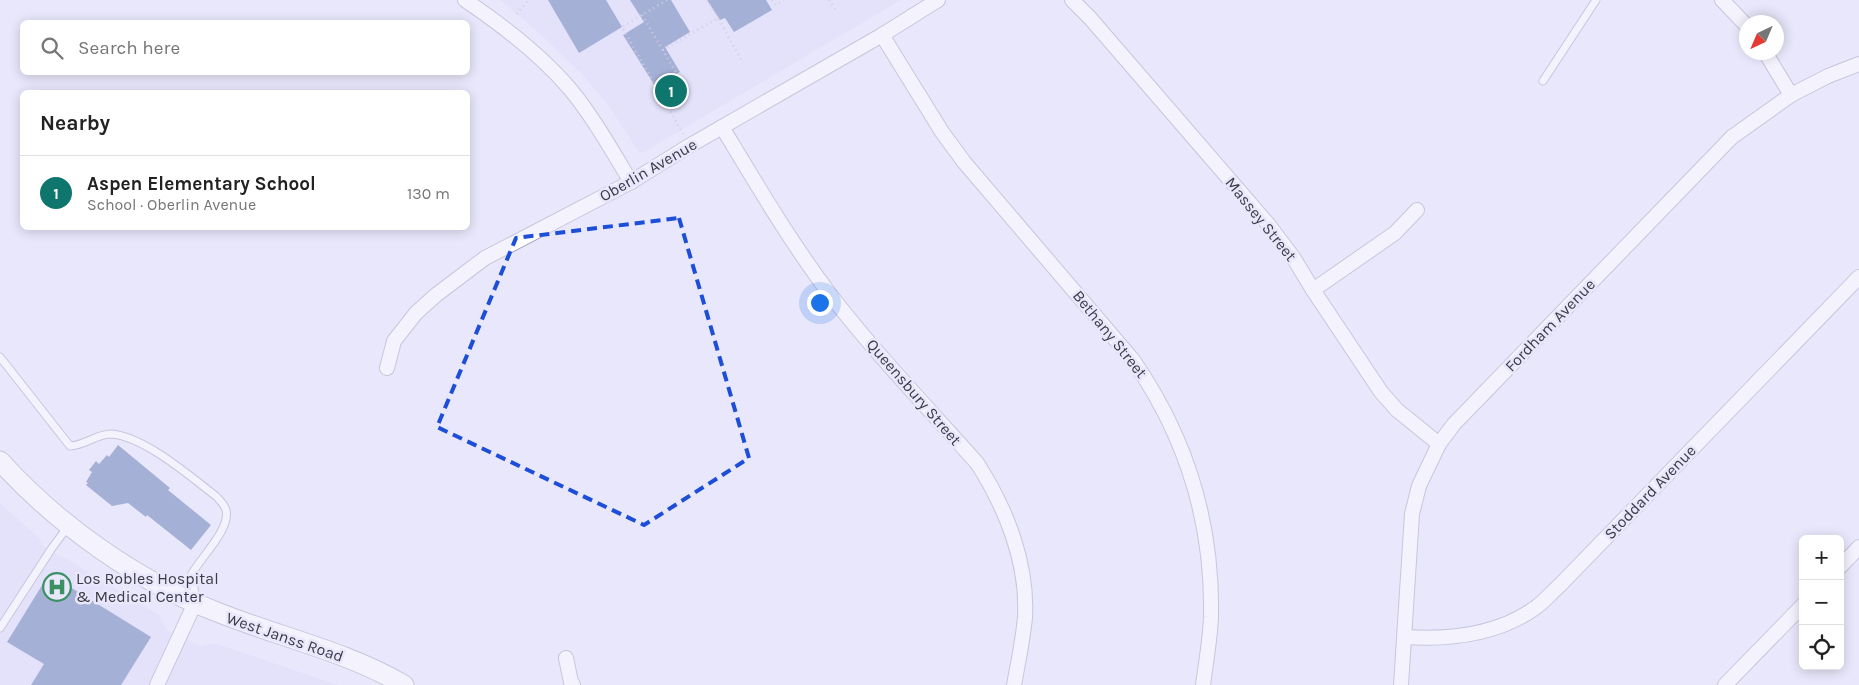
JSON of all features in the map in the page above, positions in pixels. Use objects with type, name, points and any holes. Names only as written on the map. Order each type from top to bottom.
[{"type":"main road","name":"West Janss Road","points":[[0,461],[31,492],[69,525],[126,566],[195,603],[242,622],[342,656],[404,685]]},
{"type":"street","points":[[465,0],[515,37],[570,89],[596,124],[631,182]]},
{"type":"street","name":"Oberlin Avenue","points":[[387,368],[394,341],[416,312],[485,258],[631,182],[689,146],[882,35],[938,0]]},
{"type":"street","name":"Massey Street","points":[[1072,0],[1090,18],[1268,224],[1293,257],[1381,392],[1397,410],[1439,444]]},
{"type":"street","points":[[1722,0],[1739,18]]},
{"type":"street","name":"Bethany Street","points":[[882,35],[942,132],[964,162],[1133,360],[1149,383],[1170,422],[1185,454],[1193,479],[1204,519],[1208,546],[1211,618],[1203,685]]},
{"type":"street","points":[[1769,60],[1791,95]]},
{"type":"street","name":"Fordham Avenue","points":[[1401,685],[1406,637],[1412,514],[1419,486],[1439,444],[1454,424],[1732,137],[1791,95],[1828,76],[1859,64]]},
{"type":"street","name":"Queensbury Street","points":[[722,128],[796,246],[831,296],[977,463],[987,479],[1014,538],[1025,594],[1022,647],[1014,685]]},
{"type":"street","points":[[1313,290],[1395,233],[1417,210]]},
{"type":"street","name":"Stoddard Avenue","points":[[1406,637],[1450,638],[1477,634],[1506,624],[1535,608],[1859,277]]},
{"type":"street","points":[[1844,563],[1859,547]]},
{"type":"street","points":[[157,685],[195,603]]},
{"type":"street","points":[[1725,685],[1799,609]]},
{"type":"street","points":[[566,658],[570,682],[573,685]]},
{"type":"lane","points":[[1543,81],[1596,0]]},
{"type":"lane","points":[[0,357],[70,446],[111,434],[131,440],[169,460],[217,497],[226,511],[223,527],[190,577],[194,587],[195,603]]},
{"type":"lane","points":[[0,628],[69,525]]},
{"type":"path","points":[[517,14],[528,0]]},
{"type":"path","points":[[667,0],[622,27],[689,146]]},
{"type":"path","points":[[707,0],[743,63]]},
{"type":"path","points":[[772,0],[776,5],[784,0]]},
{"type":"path","points":[[829,0],[835,10]]},
{"type":"path","points":[[642,14],[690,96]]},
{"type":"path","points":[[663,50],[718,18]]},
{"type":"highlighted area","points":[[679,218],[749,458],[644,525],[437,427],[516,238]]},
{"type":"shaded area","points":[[500,0],[901,0],[644,152],[639,152],[610,108],[583,75],[541,35]]},
{"type":"shaded area","name":"Los Robles Hospital & Medical Center","points":[[0,503],[40,539],[42,545],[159,615],[167,630],[201,646],[214,643],[338,685],[0,685]]},
{"type":"building","points":[[548,0],[606,0],[622,27],[579,53]]},
{"type":"building","points":[[630,0],[671,0],[690,32],[665,47],[680,72],[655,86],[623,35],[644,22]]},
{"type":"building","points":[[707,0],[766,0],[772,10],[734,32],[725,18],[720,20]]},
{"type":"building","points":[[118,445],[170,488],[168,490],[211,525],[191,550],[147,515],[146,517],[128,503],[112,506],[86,485],[92,472],[89,470],[96,461],[99,464],[107,455],[109,457]]},
{"type":"building","points":[[49,574],[151,637],[121,685],[31,685],[44,664],[7,642]]},
{"type":"place","name":"Aspen Elementary School","points":[[671,91]]},
{"type":"place","name":"Los Robles Hospital & Medical Center","points":[[57,587]]}]
